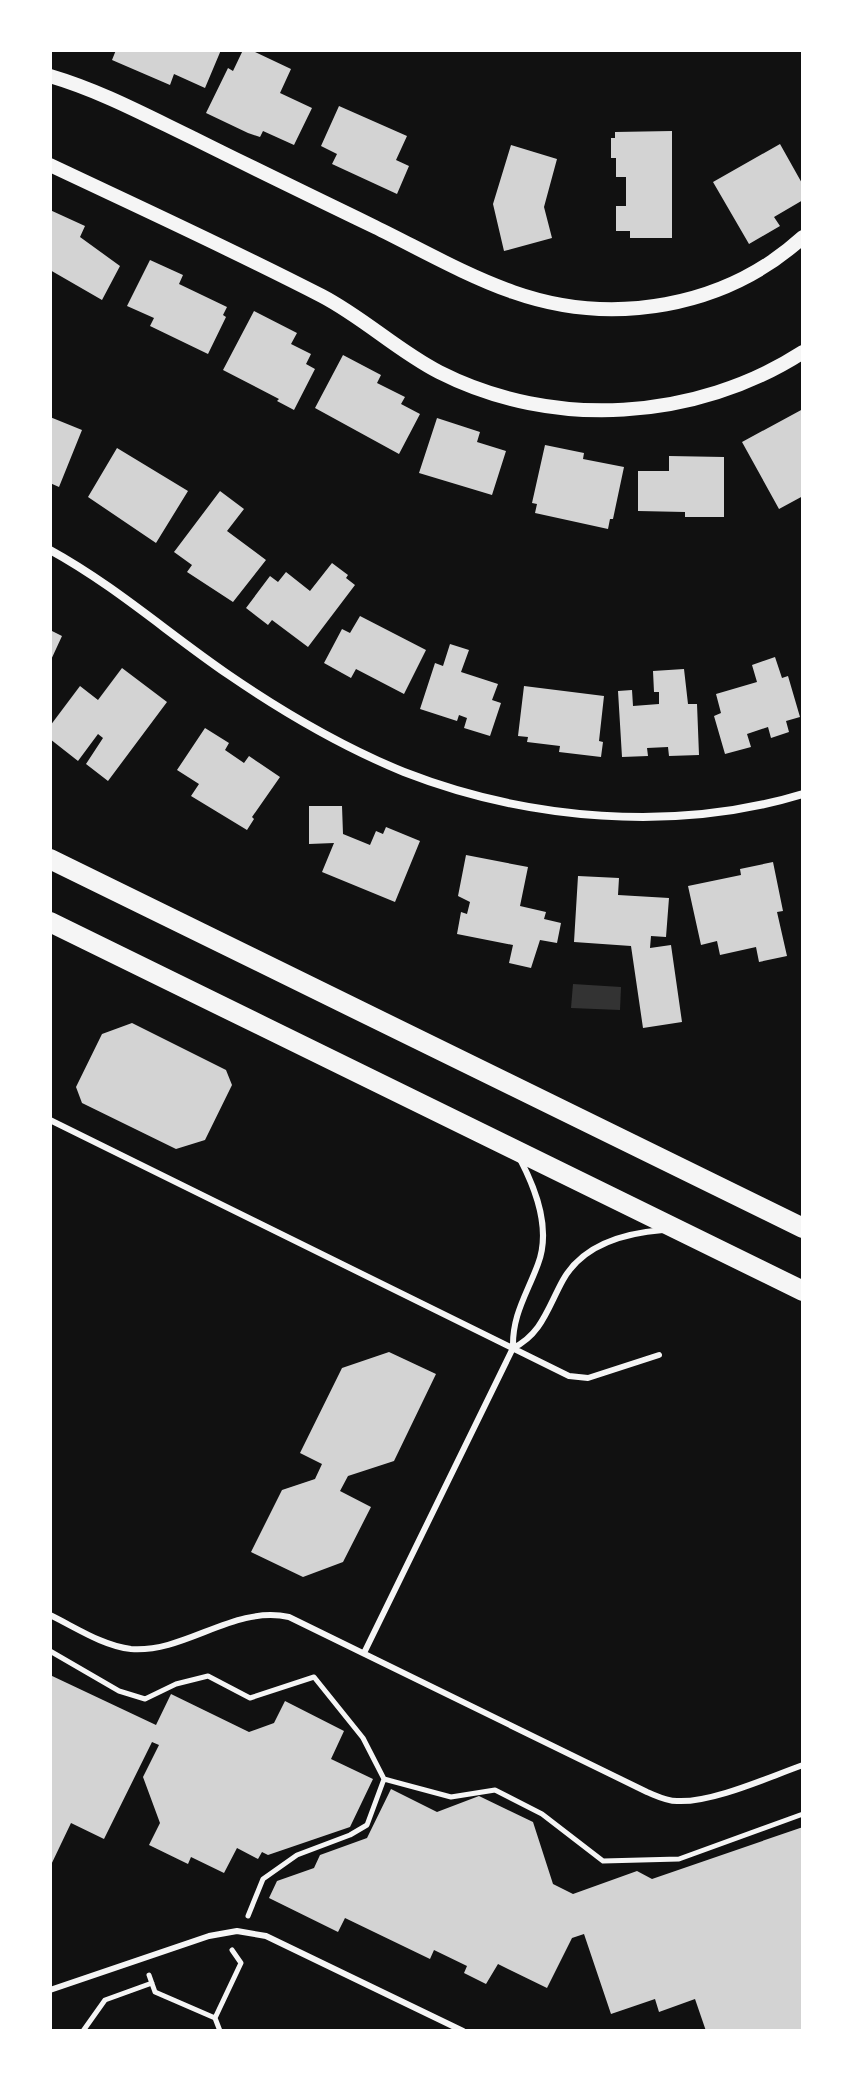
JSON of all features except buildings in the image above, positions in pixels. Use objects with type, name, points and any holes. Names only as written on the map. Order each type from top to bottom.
[{"type":"main road","points":[[50,859],[803,1228]]},
{"type":"main road","points":[[50,922],[803,1291]]},
{"type":"street","points":[[50,76],[116,101],[469,274],[541,300],[610,308],[682,301],[717,292],[749,277],[777,260],[803,237]]},
{"type":"street","points":[[50,165],[326,298],[439,372],[514,400],[593,411],[668,405],[738,385],[803,352]]},
{"type":"street","points":[[50,550],[101,581],[261,696],[371,757],[432,782],[511,803],[560,811],[636,816],[723,811],[803,794]]},
{"type":"lane","points":[[50,1120],[569,1376],[581,1379],[659,1355]]},
{"type":"lane","points":[[364,1653],[513,1348],[514,1319],[540,1259],[544,1238],[542,1220],[533,1189],[515,1150]]},
{"type":"lane","points":[[513,1348],[531,1338],[538,1329],[563,1280],[585,1255],[607,1242],[636,1233],[679,1230]]},
{"type":"lane","points":[[50,1615],[111,1644],[134,1649],[165,1645],[254,1616],[277,1615],[301,1622],[669,1800],[708,1797],[803,1765]]},
{"type":"lane","points":[[50,1990],[209,1936],[247,1932],[285,1944],[463,2031]]},
{"type":"path","points":[[50,1651],[119,1691],[145,1699],[176,1684],[208,1676],[250,1698],[314,1677],[363,1738],[384,1779],[367,1825],[350,1835],[297,1855],[263,1879],[249,1915]]},
{"type":"path","points":[[384,1779],[451,1797],[495,1790],[542,1814],[603,1861],[679,1859],[803,1814]]},
{"type":"path","points":[[215,2018],[241,1963],[229,1947]]},
{"type":"path","points":[[83,2031],[105,2000],[152,1983]]},
{"type":"path","points":[[155,1992],[215,2018],[220,2031]]},
{"type":"shaded area","points":[[573,984],[621,987],[620,1010],[571,1008]]}]
